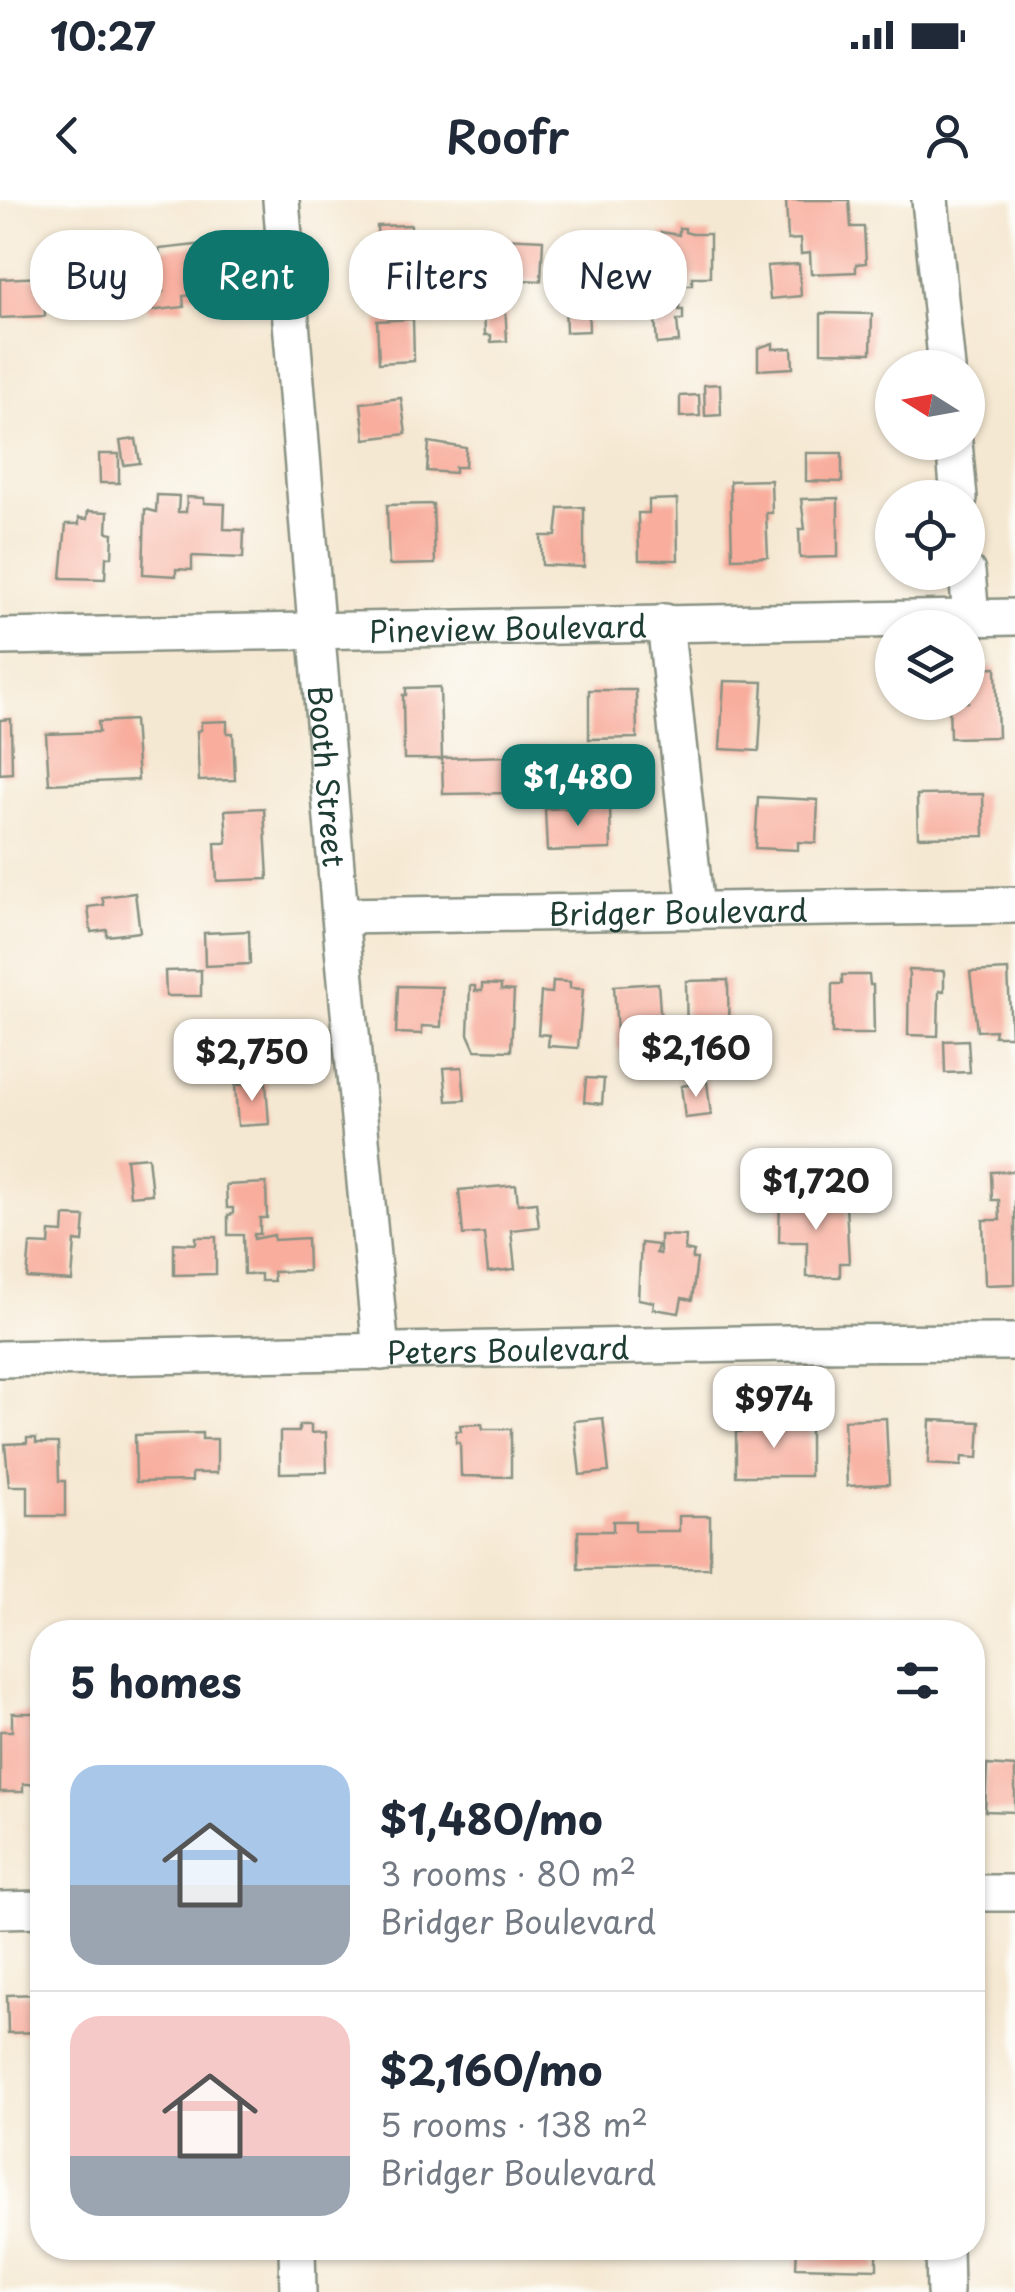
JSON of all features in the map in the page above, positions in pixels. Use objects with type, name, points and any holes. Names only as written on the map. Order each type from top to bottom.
[{"type":"street","name":"Booth Street","points":[[281,200],[340,916],[381,1352]]},
{"type":"street","points":[[930,200],[944,350]]},
{"type":"street","name":"Pineview Boulevard","points":[[985,617],[1015,617]]},
{"type":"street","name":"Pineview Boulevard","points":[[0,637],[875,619]]},
{"type":"street","points":[[665,622],[696,910]]},
{"type":"street","name":"Bridger Boulevard","points":[[340,916],[1015,905]]},
{"type":"street","name":"Peters Boulevard","points":[[0,1359],[770,1343],[1015,1342]]},
{"type":"street","points":[[985,1893],[1015,1893]]},
{"type":"street","points":[[0,1910],[30,1909]]},
{"type":"street","points":[[297,2260],[298,2292]]},
{"type":"street","points":[[944,2260],[944,2292]]},
{"type":"building","points":[[786,200],[849,200],[851,227],[864,227],[866,263],[856,264],[856,272],[811,274],[810,253],[801,254],[800,239],[788,240]]},
{"type":"building","points":[[411,225],[411,230],[377,230],[377,226]]},
{"type":"building","points":[[687,233],[710,234],[710,277],[692,277],[692,285],[687,285]]},
{"type":"building","points":[[523,239],[543,240],[541,281],[523,280]]},
{"type":"building","points":[[183,246],[183,307],[163,309],[163,249]]},
{"type":"building","points":[[799,264],[801,296],[770,299],[767,266]]},
{"type":"building","points":[[30,278],[30,317],[0,318],[0,279]]},
{"type":"building","points":[[821,313],[872,314],[871,353],[821,352]]},
{"type":"building","points":[[413,320],[414,361],[379,363],[377,321]]},
{"type":"building","points":[[485,320],[506,320],[507,341],[491,342],[491,335],[485,335]]},
{"type":"building","points":[[566,320],[589,320],[589,331],[566,332]]},
{"type":"building","points":[[655,320],[677,320],[679,342],[657,344]]},
{"type":"building","points":[[773,343],[773,349],[792,348],[793,368],[758,370],[758,348]]},
{"type":"building","points":[[720,384],[721,415],[705,416],[704,385]]},
{"type":"building","points":[[699,395],[700,416],[680,417],[680,396]]},
{"type":"building","points":[[401,398],[406,434],[365,439],[361,403]]},
{"type":"building","points":[[136,439],[140,463],[124,465],[120,441]]},
{"type":"building","points":[[429,442],[466,448],[465,467],[455,467],[455,473],[427,471]]},
{"type":"building","points":[[806,453],[842,453],[842,482],[806,481]]},
{"type":"building","points":[[99,454],[119,454],[119,483],[100,483]]},
{"type":"building","points":[[771,480],[772,513],[766,513],[768,557],[732,558],[730,481]]},
{"type":"building","points":[[157,495],[179,496],[178,512],[186,512],[187,497],[225,504],[224,529],[244,530],[243,558],[192,556],[192,570],[176,569],[176,576],[143,574],[145,509],[156,512]]},
{"type":"building","points":[[838,498],[838,557],[800,558],[799,529],[805,529],[801,499]]},
{"type":"building","points":[[677,499],[678,560],[639,560],[638,513],[649,513],[649,500]]},
{"type":"building","points":[[433,504],[435,564],[389,565],[387,505]]},
{"type":"building","points":[[584,507],[584,567],[542,565],[541,536],[556,536],[559,508]]},
{"type":"building","points":[[88,511],[108,512],[107,532],[113,533],[112,557],[106,557],[105,579],[61,578],[66,524],[79,524],[79,518],[87,519]]},
{"type":"building","points":[[985,667],[996,667],[998,737],[950,738],[950,720],[985,720]]},
{"type":"building","points":[[724,681],[763,682],[759,751],[720,749]]},
{"type":"building","points":[[440,687],[442,759],[404,759],[406,688]]},
{"type":"building","points":[[589,690],[636,690],[637,738],[589,739]]},
{"type":"building","points":[[11,719],[12,773],[0,774],[0,720]]},
{"type":"building","points":[[134,720],[138,780],[49,784],[46,734],[99,732],[98,722]]},
{"type":"building","points":[[227,721],[227,733],[233,733],[235,780],[199,781],[197,731],[201,730],[201,722]]},
{"type":"building","points":[[547,746],[547,774],[516,774],[515,747]]},
{"type":"building","points":[[509,756],[516,793],[443,794],[442,758]]},
{"type":"building","points":[[983,794],[984,836],[918,837],[917,795]]},
{"type":"building","points":[[758,797],[818,800],[816,843],[798,842],[798,850],[755,848]]},
{"type":"building","points":[[610,807],[611,849],[547,851],[545,809]]},
{"type":"building","points":[[264,808],[268,879],[217,881],[215,843],[227,843],[225,810]]},
{"type":"building","points":[[135,893],[140,932],[107,936],[107,930],[91,932],[88,907],[104,905],[102,897]]},
{"type":"building","points":[[249,931],[250,964],[205,966],[204,933]]},
{"type":"building","points":[[201,970],[201,996],[166,996],[165,971]]},
{"type":"building","points":[[909,970],[944,971],[944,991],[939,991],[938,1036],[908,1035]]},
{"type":"building","points":[[1008,970],[1011,1036],[994,1036],[995,1030],[977,1031],[970,972]]},
{"type":"building","points":[[842,975],[869,975],[873,985],[874,1034],[832,1034],[832,984],[842,984]]},
{"type":"building","points":[[728,980],[729,1048],[687,1048],[686,981]]},
{"type":"building","points":[[553,981],[570,982],[570,988],[583,989],[578,1048],[548,1046],[549,1035],[538,1034],[541,992],[552,993]]},
{"type":"building","points":[[658,983],[661,1024],[655,1023],[656,1046],[618,1049],[614,986]]},
{"type":"building","points":[[482,984],[501,985],[501,990],[514,991],[511,1051],[475,1050],[468,1034],[470,986],[482,991]]},
{"type":"building","points":[[398,986],[442,987],[441,1027],[422,1026],[422,1034],[396,1033]]},
{"type":"building","points":[[968,1040],[970,1072],[945,1073],[944,1041]]},
{"type":"building","points":[[462,1067],[465,1100],[447,1101],[444,1068]]},
{"type":"building","points":[[586,1078],[604,1079],[602,1104],[584,1102]]},
{"type":"building","points":[[707,1082],[711,1115],[685,1118],[681,1086]]},
{"type":"building","points":[[266,1083],[269,1124],[238,1126],[235,1085]]},
{"type":"building","points":[[148,1157],[152,1194],[130,1196],[126,1159]]},
{"type":"building","points":[[1015,1171],[1015,1284],[985,1285],[983,1220],[1000,1220],[999,1200],[992,1200],[991,1172]]},
{"type":"building","points":[[266,1183],[267,1218],[260,1218],[260,1234],[254,1234],[254,1239],[274,1235],[274,1240],[307,1238],[308,1271],[273,1272],[274,1281],[261,1281],[261,1274],[244,1274],[243,1235],[228,1235],[228,1215],[233,1214],[233,1208],[227,1208],[226,1185]]},
{"type":"building","points":[[516,1185],[518,1204],[536,1202],[539,1227],[511,1230],[515,1269],[488,1272],[484,1233],[463,1235],[459,1190]]},
{"type":"building","points":[[780,1194],[813,1195],[814,1205],[846,1205],[849,1263],[840,1263],[840,1277],[807,1277],[807,1242],[779,1242]]},
{"type":"building","points":[[64,1216],[85,1217],[83,1242],[75,1241],[72,1281],[27,1278],[30,1244],[49,1245],[50,1232],[63,1233]]},
{"type":"building","points":[[660,1235],[686,1236],[685,1250],[694,1252],[692,1259],[697,1259],[692,1300],[682,1298],[679,1313],[653,1309],[654,1302],[638,1299],[641,1243],[658,1245],[656,1253],[660,1254]]},
{"type":"building","points":[[196,1237],[216,1237],[216,1274],[174,1275],[174,1243],[196,1244]]},
{"type":"building","points":[[603,1418],[609,1472],[580,1475],[574,1421]]},
{"type":"building","points":[[886,1418],[889,1484],[847,1486],[844,1420]]},
{"type":"building","points":[[930,1420],[980,1422],[978,1458],[962,1457],[961,1466],[928,1464]]},
{"type":"building","points":[[482,1424],[483,1429],[511,1429],[511,1477],[461,1476],[456,1431],[461,1431],[460,1425]]},
{"type":"building","points":[[299,1425],[311,1425],[311,1433],[326,1432],[327,1472],[280,1473],[280,1432],[299,1432]]},
{"type":"building","points":[[751,1425],[810,1425],[810,1476],[736,1476],[736,1432],[751,1431]]},
{"type":"building","points":[[202,1433],[202,1439],[217,1439],[217,1473],[192,1473],[192,1481],[136,1482],[135,1435]]},
{"type":"building","points":[[27,1438],[36,1438],[36,1443],[58,1443],[59,1481],[65,1481],[65,1516],[28,1516],[28,1486],[9,1486],[5,1444],[27,1443]]},
{"type":"building","points":[[679,1516],[710,1516],[710,1568],[578,1569],[578,1531],[613,1531],[613,1521],[635,1521],[635,1531],[679,1531]]},
{"type":"building","points":[[12,1713],[30,1713],[30,1784],[23,1784],[23,1792],[0,1792],[0,1731],[12,1731]]},
{"type":"building","points":[[987,1765],[1015,1767],[1015,1812],[985,1811]]},
{"type":"building","points":[[30,1994],[30,2032],[8,2033],[7,1995]]},
{"type":"building","points":[[796,2260],[877,2260],[877,2269],[796,2267]]}]
